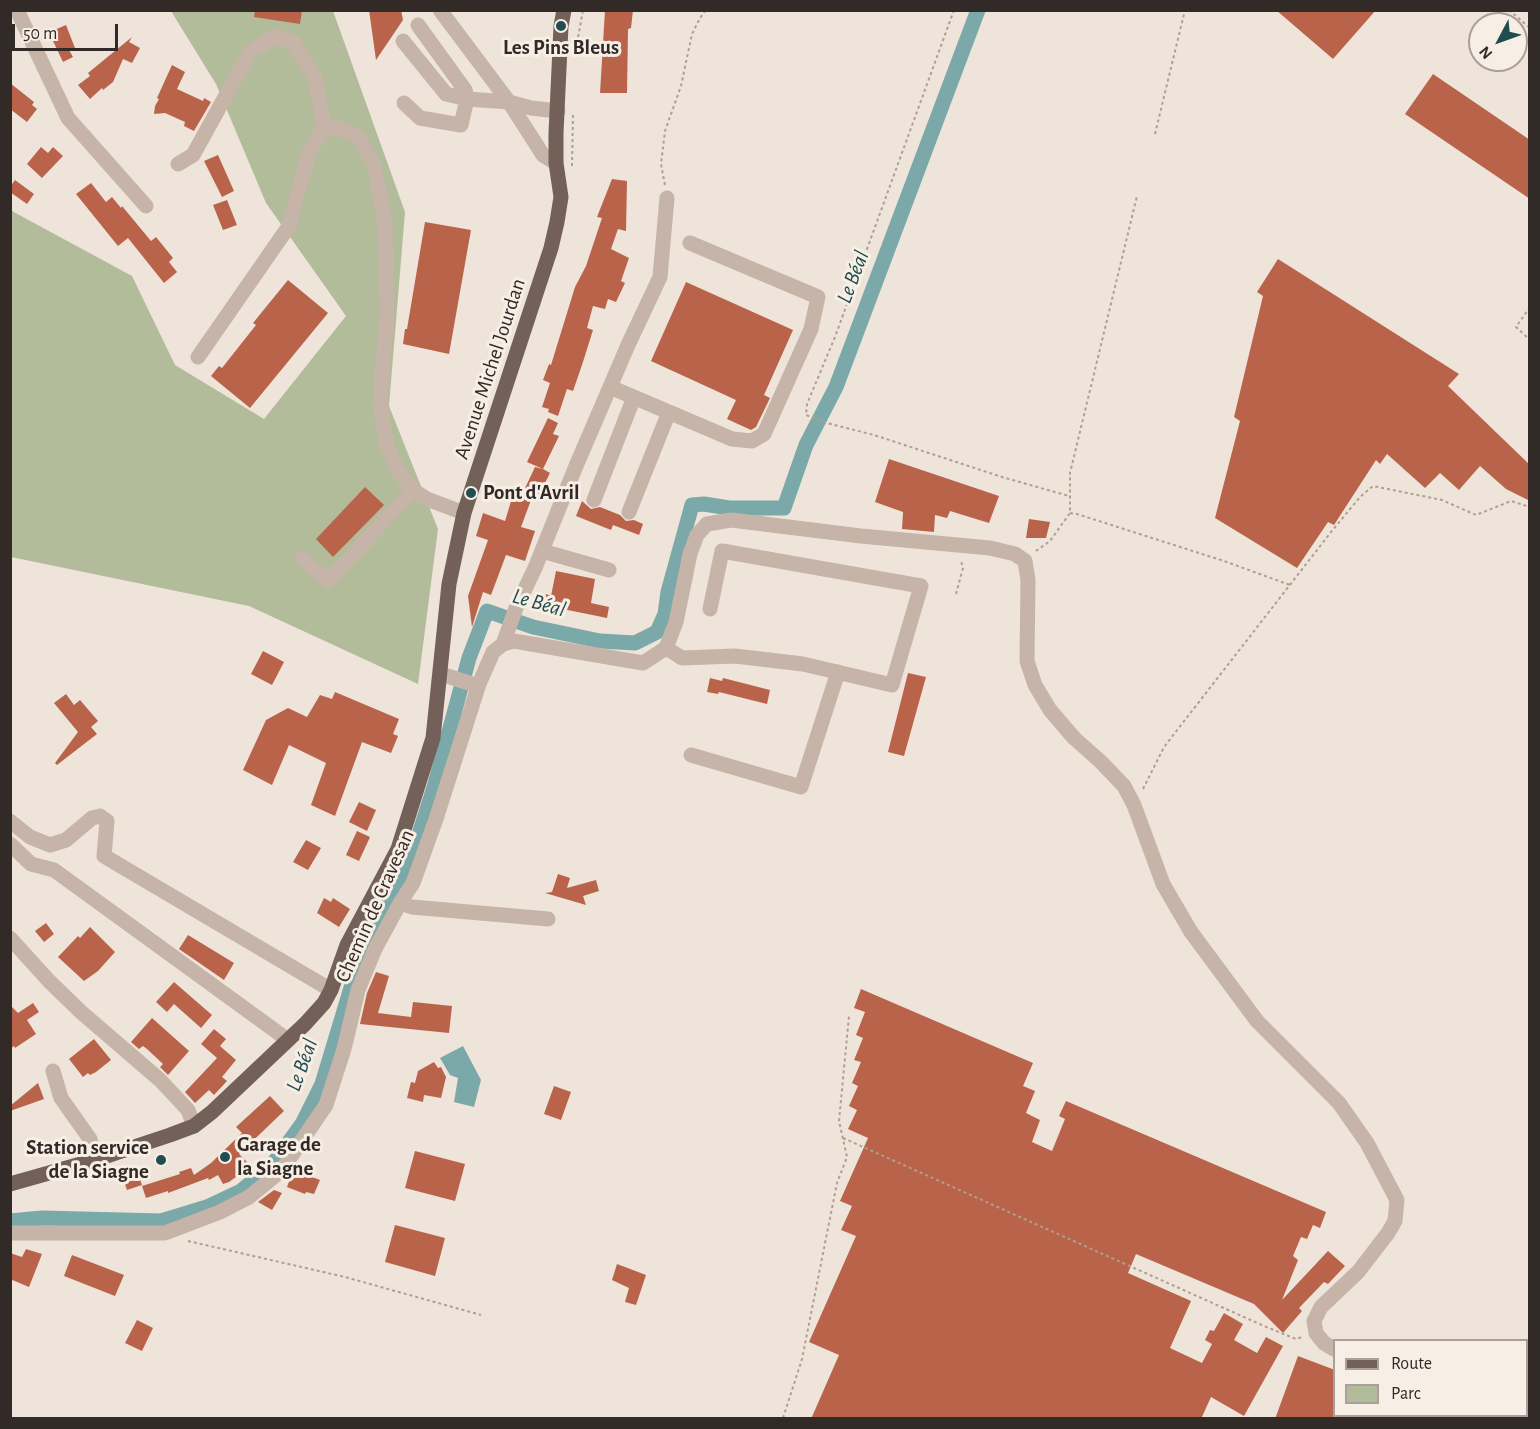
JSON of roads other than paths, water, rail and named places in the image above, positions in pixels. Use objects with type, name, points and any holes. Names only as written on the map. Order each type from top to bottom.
[{"type":"main road","name":"Avenue Michel Jourdan","points":[[194,1126],[212,1112],[324,1003],[347,945],[398,849],[433,738],[448,676],[449,584],[464,513],[551,248],[561,197],[556,163],[561,26],[564,10]]},
{"type":"main road","points":[[10,1184],[95,1160],[194,1126]]},
{"type":"street","points":[[17,10],[68,118],[146,206]]},
{"type":"street","points":[[440,10],[509,102],[543,155],[556,163]]},
{"type":"street","points":[[404,103],[420,118],[461,125],[467,99],[465,90],[418,25]]},
{"type":"street","points":[[178,164],[193,155],[250,52],[276,36],[294,43],[315,78],[324,127],[308,155],[289,226],[198,357]]},
{"type":"street","points":[[403,41],[446,94],[558,111]]},
{"type":"street","points":[[324,127],[339,128],[358,137],[374,165],[385,223],[387,315],[380,401],[386,444],[398,471],[413,490],[428,499],[464,513]]},
{"type":"street","name":"Chemin de Cravesan","points":[[10,1233],[165,1233],[196,1223],[249,1197],[281,1171],[326,1105],[344,1049],[358,990],[375,949],[413,883],[436,819],[475,684],[493,652],[503,644],[516,608],[610,387],[660,277],[667,198]]},
{"type":"street","points":[[610,387],[732,439],[752,441],[764,434],[811,329],[818,297],[690,243]]},
{"type":"street","points":[[594,500],[634,397]]},
{"type":"street","points":[[628,512],[669,412]]},
{"type":"street","points":[[302,558],[328,581],[413,490]]},
{"type":"street","points":[[503,644],[514,641],[532,643],[643,663],[666,648],[676,622],[690,554],[697,535],[707,524],[731,520],[990,548],[1015,554],[1024,561],[1028,580],[1027,661],[1035,685],[1050,710],[1074,738],[1124,786],[1134,805],[1163,884],[1191,932],[1257,1021],[1339,1103],[1376,1160],[1397,1200],[1395,1221],[1388,1233],[1358,1272],[1321,1307],[1314,1321],[1316,1333],[1324,1343],[1333,1348]]},
{"type":"street","points":[[542,551],[609,570]]},
{"type":"street","points":[[666,648],[682,658],[735,656],[803,664],[892,685],[921,586],[722,551],[710,609]]},
{"type":"street","points":[[691,755],[801,787],[838,672]]},
{"type":"street","points":[[448,676],[475,684]]},
{"type":"street","points":[[10,821],[30,837],[50,845],[66,840],[92,818],[100,816],[107,821],[104,856],[331,990]]},
{"type":"street","points":[[10,844],[31,864],[54,870],[288,1040]]},
{"type":"street","points":[[400,903],[412,908],[548,919]]},
{"type":"street","points":[[10,938],[73,1004],[160,1080],[188,1110],[194,1126]]},
{"type":"street","points":[[53,1071],[61,1098],[90,1139],[95,1160]]},
{"type":"water","points":[[463,1046],[481,1080],[474,1107],[454,1102],[458,1078],[450,1075],[440,1058]]},
{"type":"waterway","name":"Le Béal","points":[[10,1221],[42,1218],[161,1221],[207,1207],[241,1191],[272,1165],[302,1124],[322,1084],[363,948],[409,866],[435,784],[469,658],[487,611],[533,627],[600,641],[635,643],[657,632],[665,614],[668,592],[692,505],[784,508],[806,445],[836,387],[978,10]]},
{"type":"place","name":"Les Pins Bleus","points":[[561,26]]},
{"type":"place","name":"Pont d'Avril","points":[[471,493]]},
{"type":"place","name":"Garage de la Siagne","points":[[225,1157]]},
{"type":"place","name":"Station service de la Siagne","points":[[161,1160]]}]
